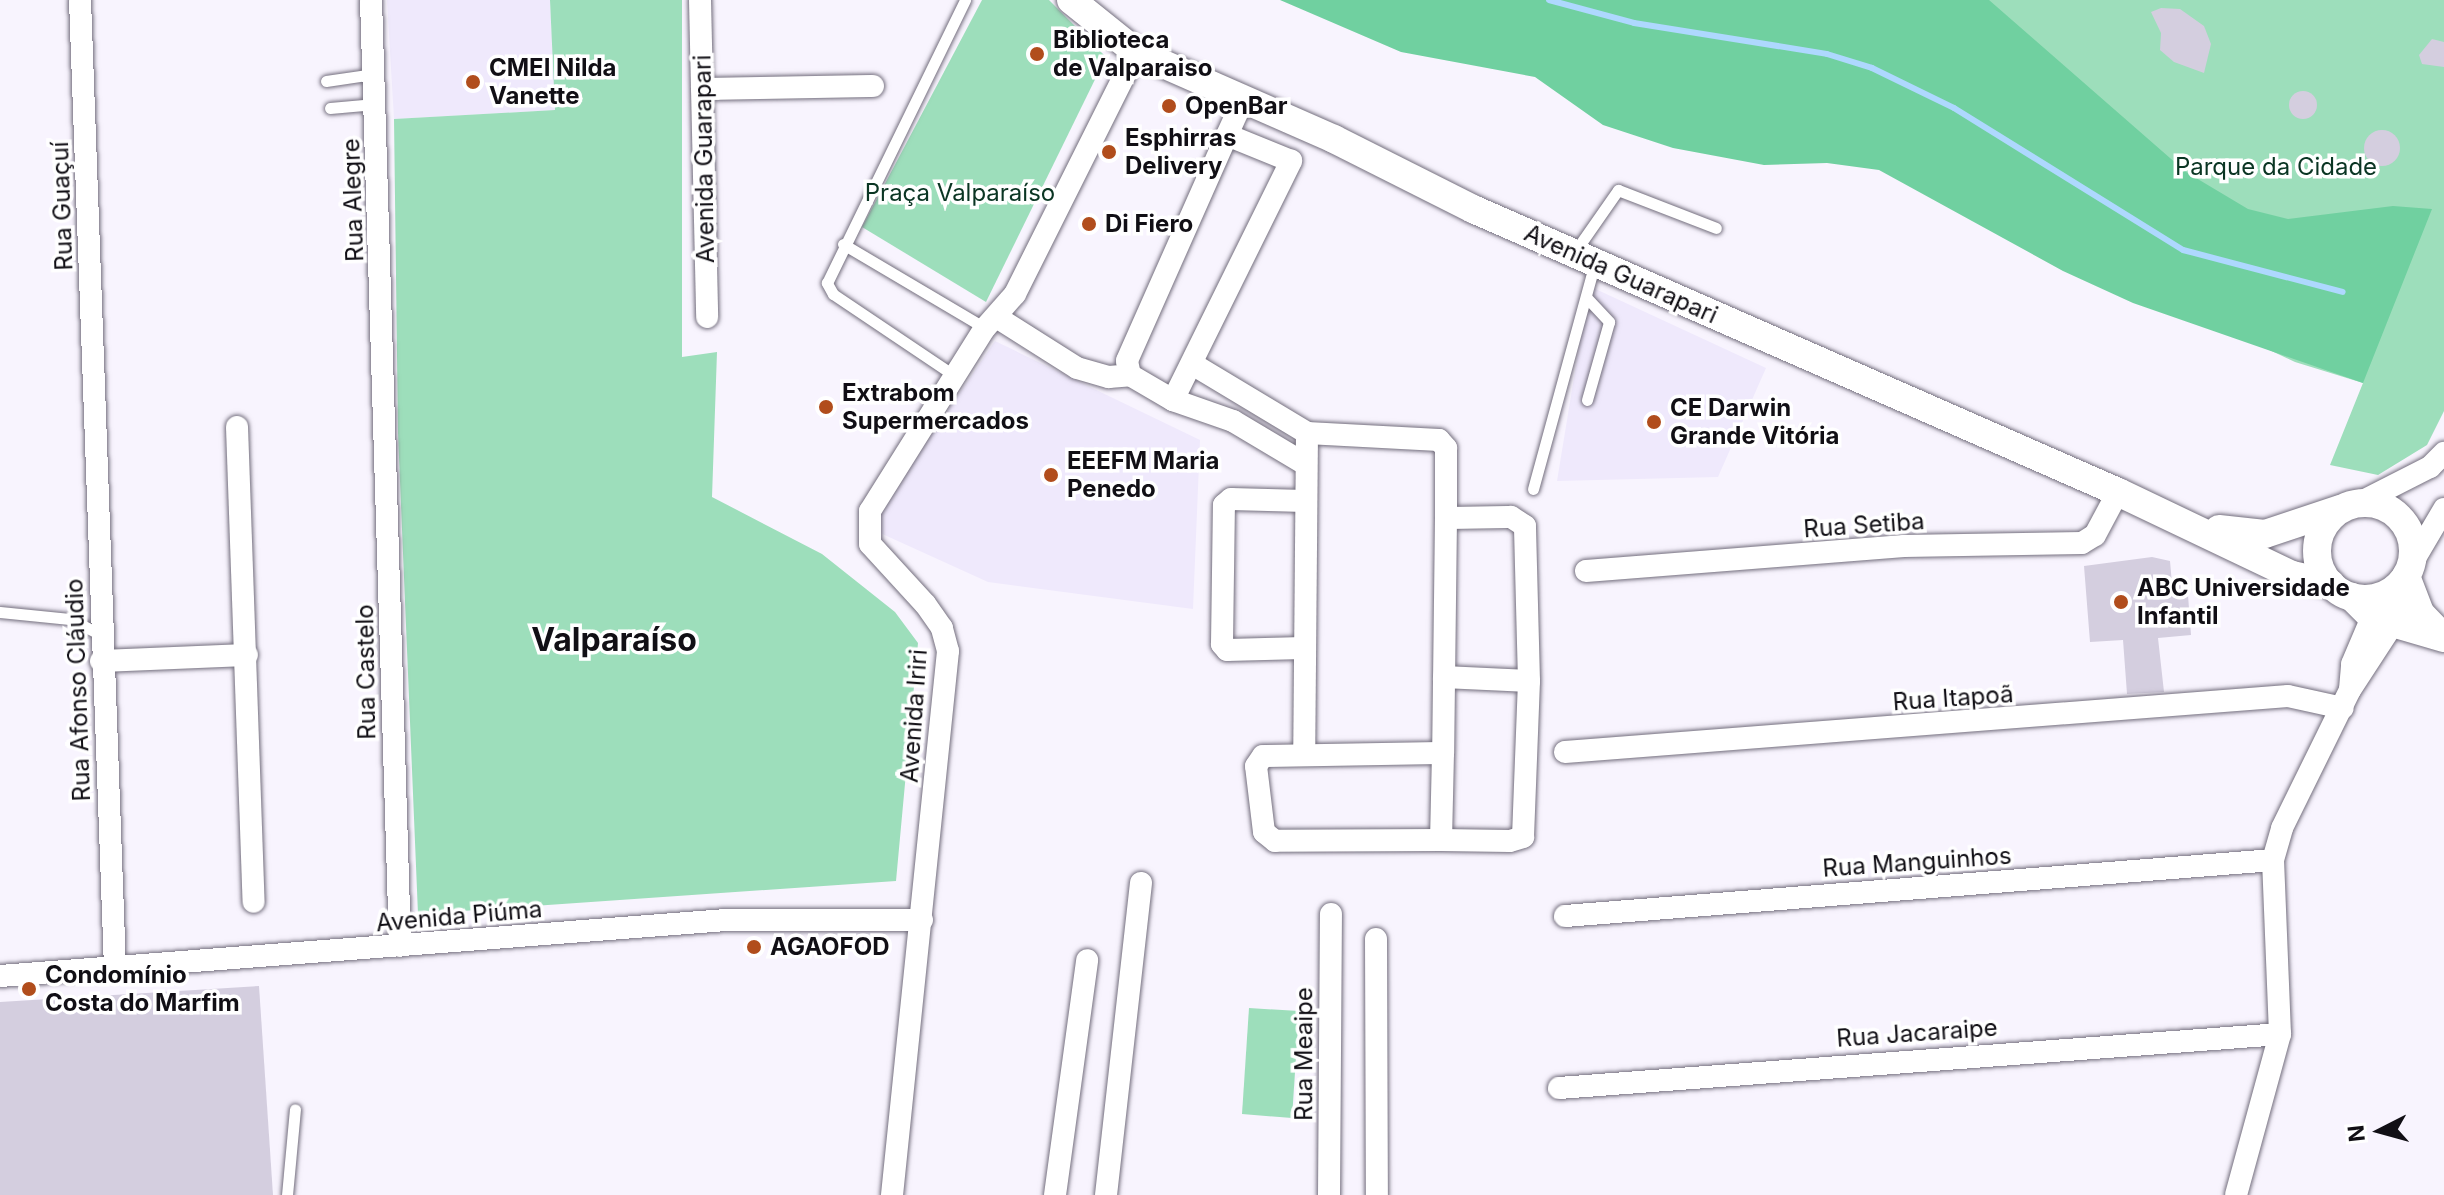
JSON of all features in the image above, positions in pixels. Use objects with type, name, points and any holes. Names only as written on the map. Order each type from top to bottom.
[{"type":"street","name":"Rua Guaçuí","points":[[80,0],[97,409]]},
{"type":"street","name":"Rua Alegre","points":[[371,0],[386,397]]},
{"type":"street","name":"Avenida Guarapari","points":[[700,0],[707,317]]},
{"type":"street","name":"Avenida Guarapari","points":[[1071,0],[1136,52],[1244,98],[1584,258],[2118,492],[2292,575],[2444,638],[2420,613],[2405,576]]},
{"type":"street","name":"Avenida Iriri","points":[[892,1195],[948,651],[942,628],[870,544],[867,527],[878,493],[955,376],[1015,294],[1136,52]]},
{"type":"street","points":[[702,89],[873,86]]},
{"type":"street","points":[[1130,375],[1127,361],[1244,98]]},
{"type":"street","points":[[1173,400],[1194,365],[1305,127]]},
{"type":"street","points":[[1227,135],[1291,161]]},
{"type":"street","points":[[992,323],[1077,368],[1109,377],[1130,375],[1173,400],[1233,421],[1305,464]]},
{"type":"street","points":[[1194,365],[1307,433],[1443,442],[1446,518],[1441,840]]},
{"type":"street","name":"Rua Castelo","points":[[386,397],[400,946]]},
{"type":"street","name":"Rua Afonso Cláudio","points":[[97,409],[101,661],[115,968]]},
{"type":"street","points":[[237,427],[254,902]]},
{"type":"street","points":[[1304,752],[1307,433]]},
{"type":"street","points":[[2362,605],[2320,566],[2318,545],[2325,525],[2353,505],[2420,472],[2444,453]]},
{"type":"street","name":"Rua Setiba","points":[[1586,571],[1904,546],[2082,543],[2095,535],[2118,492]]},
{"type":"street","points":[[1303,648],[1227,650],[1222,644],[1224,505],[1231,499],[1305,501]]},
{"type":"street","name":"Avenida Guarapari","points":[[2186,523],[2265,534],[2353,505]]},
{"type":"street","points":[[2236,1195],[2280,1034],[2273,860],[2282,828],[2347,699],[2362,605],[2405,576],[2411,538],[2397,515],[2386,507],[2353,505]]},
{"type":"street","points":[[2362,605],[2405,576],[2444,509]]},
{"type":"street","points":[[1443,753],[1304,752],[1258,760],[1262,825],[1267,837],[1510,841],[1523,837],[1529,681],[1525,526],[1511,517],[1446,518]]},
{"type":"street","points":[[101,661],[247,655]]},
{"type":"street","points":[[1444,677],[1529,681]]},
{"type":"street","name":"Rua Itapoã","points":[[1565,752],[2288,696],[2347,699]]},
{"type":"street","name":"Rua Manguinhos","points":[[1565,916],[2273,860]]},
{"type":"street","points":[[1106,1195],[1141,883]]},
{"type":"street","name":"Rua Meaipe","points":[[1329,1195],[1331,914]]},
{"type":"street","name":"Avenida Piúma","points":[[0,976],[726,920],[922,920]]},
{"type":"street","points":[[1376,939],[1377,1195]]},
{"type":"street","points":[[1055,1195],[1087,960]]},
{"type":"street","name":"Rua Jacaraipe","points":[[1559,1088],[2280,1034]]},
{"type":"lane","points":[[955,376],[829,289],[829,271],[965,0]]},
{"type":"lane","points":[[326,81],[374,74]]},
{"type":"lane","points":[[330,108],[375,104]]},
{"type":"lane","points":[[1533,489],[1586,297],[1584,258],[1618,190],[1716,228]]},
{"type":"lane","points":[[843,244],[992,323]]},
{"type":"lane","points":[[1586,297],[1609,322],[1587,400]]},
{"type":"lane","points":[[0,612],[70,619],[101,635]]},
{"type":"lane","points":[[287,1195],[295,1109]]},
{"type":"shaded area","name":"CMEI Nilda Vanette","points":[[387,0],[550,0],[556,110],[394,119]]},
{"type":"shaded area","name":"CE Darwin Grande Vitória","points":[[1589,286],[1766,368],[1718,477],[1557,481]]},
{"type":"shaded area","name":"EEEFM Maria Penedo","points":[[995,341],[1200,440],[1193,609],[988,582],[878,532],[880,510]]},
{"type":"green space","points":[[550,0],[682,0],[682,357],[717,352],[712,497],[822,554],[895,612],[918,643],[896,881],[418,914],[398,433],[394,119],[555,110]]},
{"type":"green space","name":"Praça Valparaíso","points":[[982,0],[1049,0],[1106,57],[986,302],[862,227]]},
{"type":"green space","points":[[1280,0],[1989,0],[2186,172],[2248,209],[2288,219],[2393,206],[2432,209],[2363,383],[2133,303],[2063,271],[1879,170],[1827,163],[1764,165],[1673,148],[1603,125],[1535,77],[1401,52]]},
{"type":"green space","name":"Parque da Cidade","points":[[1531,0],[2444,0],[2444,411],[2427,445],[2378,475],[2330,465],[2363,383],[2295,362]]},
{"type":"green space","points":[[1249,1008],[1299,1011],[1292,1118],[1242,1114]]},
{"type":"building","points":[[2161,8],[2180,9],[2204,26],[2211,44],[2204,73],[2174,62],[2160,50],[2161,33],[2151,12]]},
{"type":"building","points":[[2432,39],[2444,42],[2444,67],[2422,64],[2419,55]]},
{"type":"building","points":[[2303,91],[2313,95],[2317,105],[2313,115],[2303,119],[2293,115],[2289,105],[2293,95]]},
{"type":"building","points":[[2382,130],[2394,136],[2400,148],[2394,160],[2382,166],[2370,160],[2364,148],[2370,136]]},
{"type":"building","points":[[2152,557],[2170,561],[2172,584],[2187,582],[2191,635],[2158,638],[2164,692],[2127,694],[2123,640],[2090,642],[2084,566]]},
{"type":"building","points":[[259,986],[273,1195],[0,1195],[0,1002]]},
{"type":"waterway","points":[[1549,0],[1634,23],[1827,54],[1872,68],[1954,108],[2183,250],[2343,292]]},
{"type":"place","name":"Biblioteca de Valparaiso","points":[[1037,54]]},
{"type":"place","name":"CMEI Nilda Vanette","points":[[473,82]]},
{"type":"place","name":"OpenBar","points":[[1169,106]]},
{"type":"place","name":"Esphirras Delivery","points":[[1109,152]]},
{"type":"place","name":"Di Fiero","points":[[1089,224]]},
{"type":"place","name":"Extrabom Supermercados","points":[[826,407]]},
{"type":"place","name":"CE Darwin Grande Vitória","points":[[1654,422]]},
{"type":"place","name":"EEEFM Maria Penedo","points":[[1051,475]]},
{"type":"place","name":"ABC Universidade Infantil","points":[[2121,602]]},
{"type":"place","name":"AGAOFOD","points":[[754,947]]},
{"type":"place","name":"Condomínio Costa do Marfim","points":[[29,989]]},
{"type":"district","name":"Valparaíso","points":[[614,640]]}]
